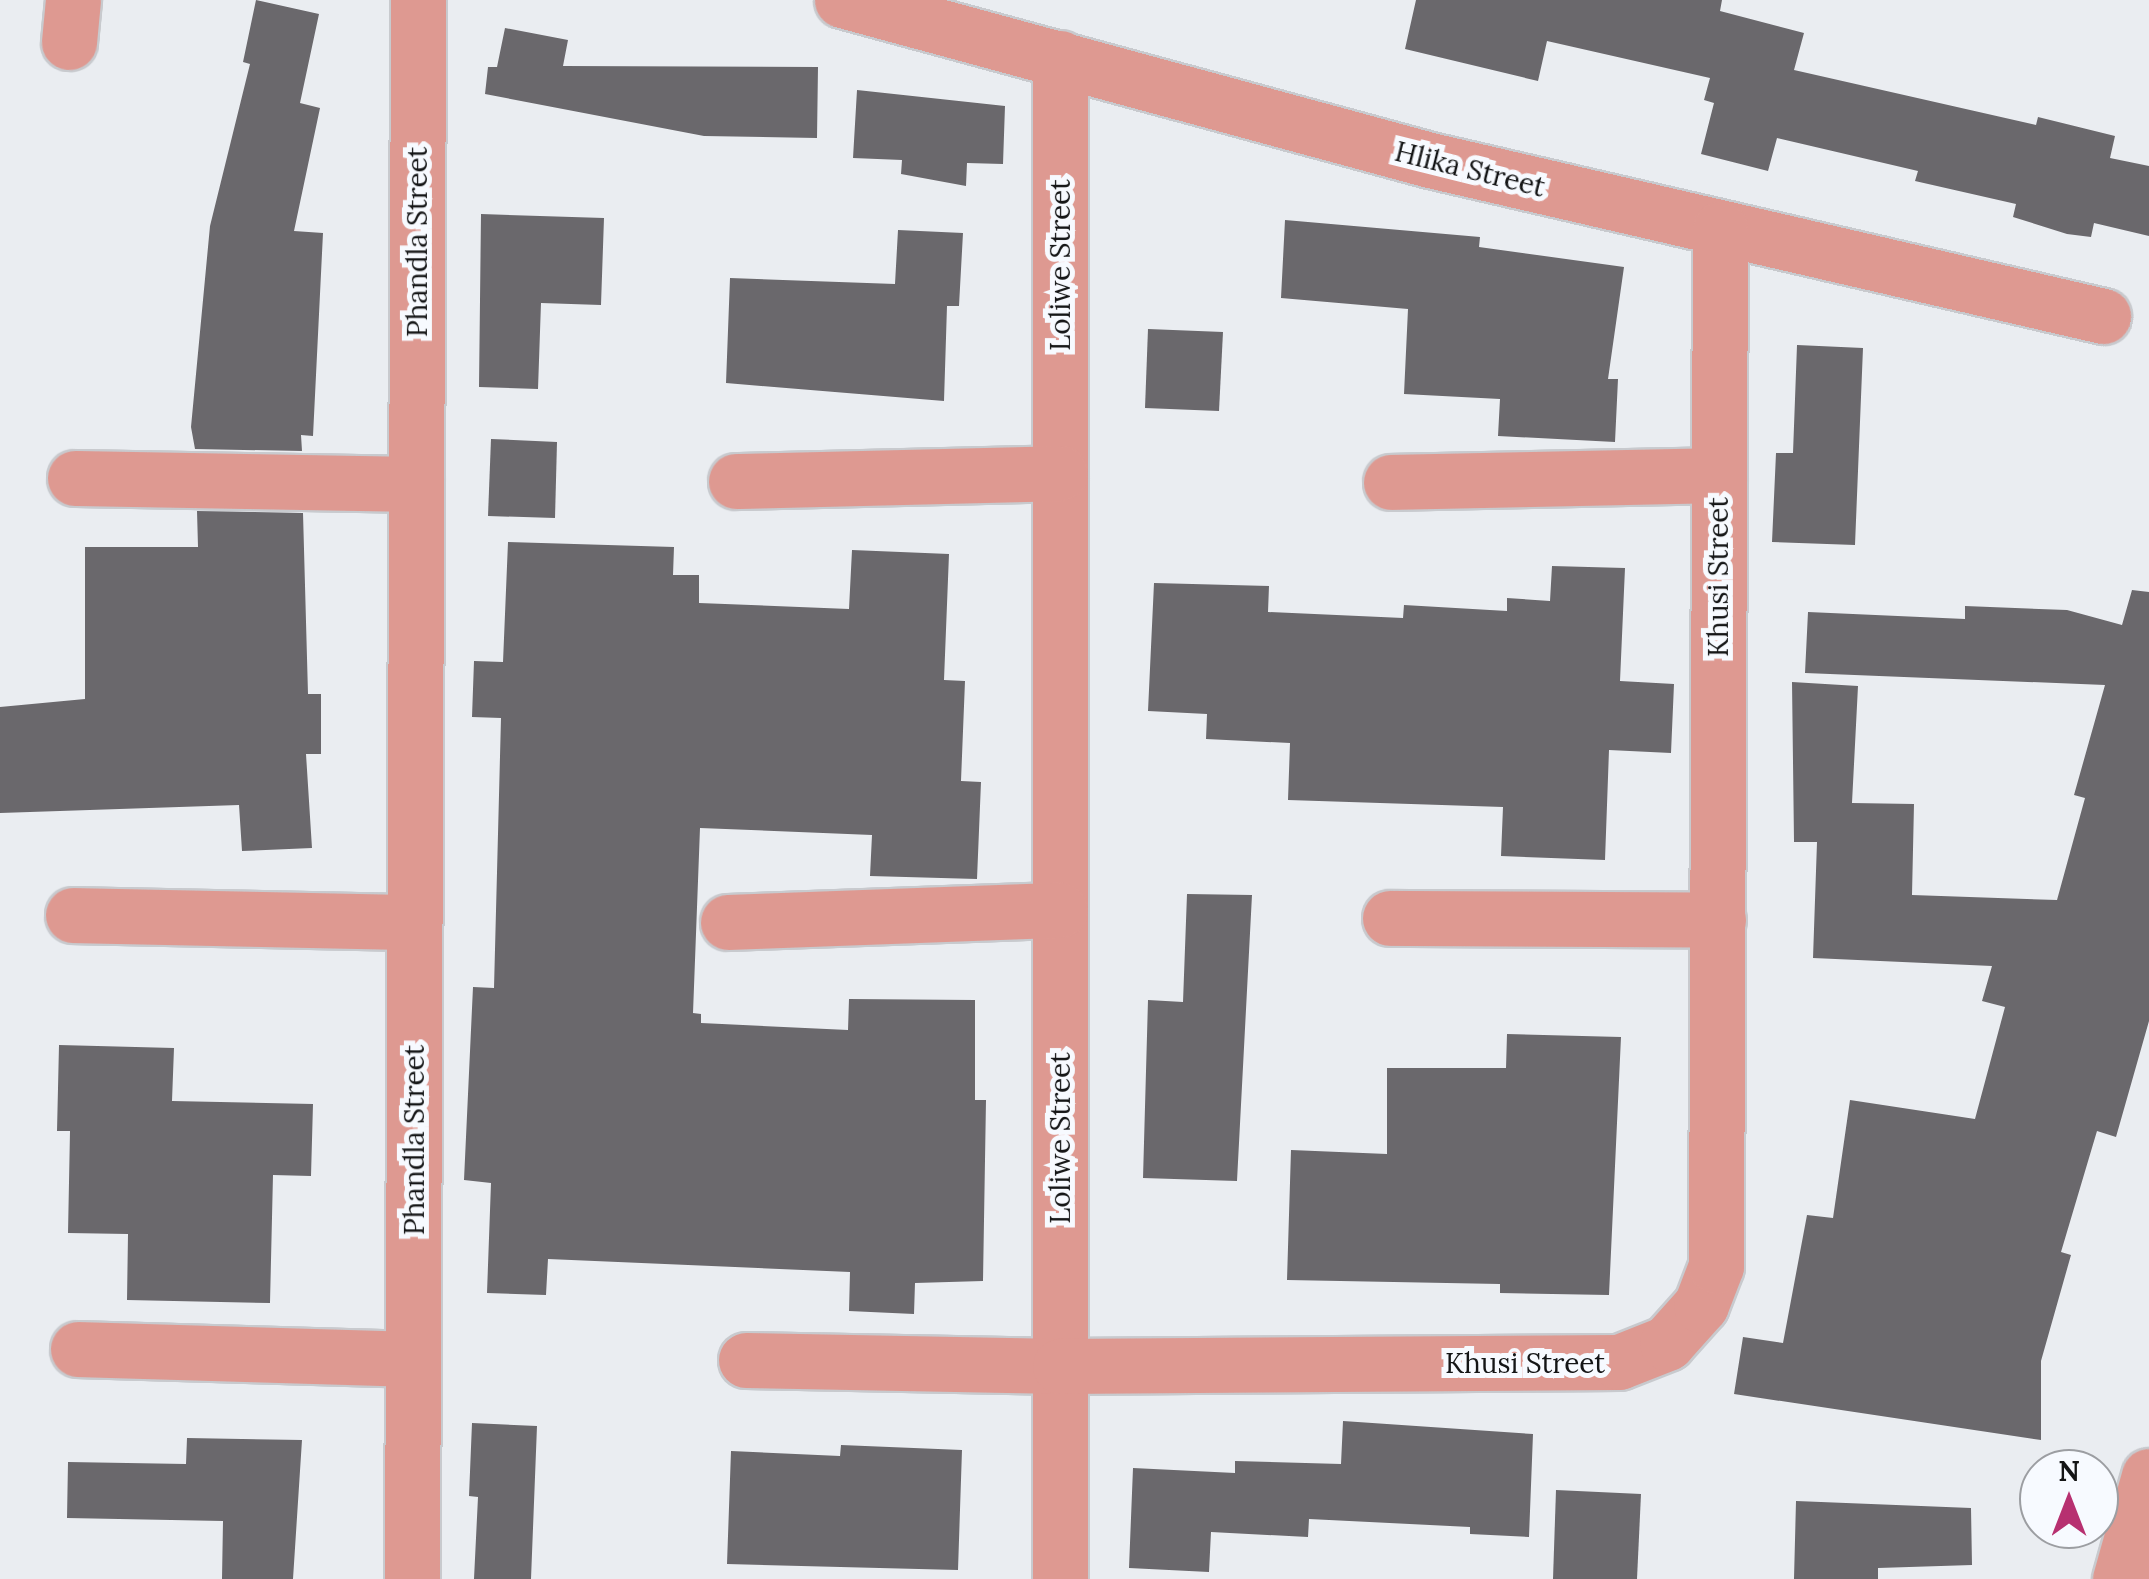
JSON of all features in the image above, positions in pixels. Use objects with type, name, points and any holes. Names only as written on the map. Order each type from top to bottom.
[{"type":"street","name":"Phandla Street","points":[[412,1579],[418,0]]},
{"type":"street","name":"Hlika Street","points":[[842,0],[1430,160],[2103,316]]},
{"type":"street","name":"Loliwe Street","points":[[1060,58],[1060,1579]]},
{"type":"street","name":"Khusi Street","points":[[1060,1366],[1619,1362],[1667,1343],[1701,1305],[1716,1266],[1720,230]]},
{"type":"street","points":[[736,481],[1060,473]]},
{"type":"street","name":"Khusi Street","points":[[1391,482],[1718,474]]},
{"type":"street","points":[[75,478],[416,484]]},
{"type":"street","points":[[728,922],[1060,910]]},
{"type":"street","points":[[73,915],[414,922]]},
{"type":"street","points":[[1390,918],[1718,920]]},
{"type":"street","points":[[78,1349],[413,1359]]},
{"type":"street","points":[[746,1360],[1060,1366]]},
{"type":"street","points":[[2120,1579],[2149,1476]]},
{"type":"building","points":[[256,0],[319,14],[300,103],[320,108],[294,231],[323,233],[313,436],[301,435],[302,451],[195,449],[191,427],[210,226],[250,64],[243,62]]},
{"type":"building","points":[[1416,0],[1722,0],[1720,11],[1804,33],[1794,70],[2036,125],[2038,117],[2115,136],[2110,158],[2149,166],[2149,236],[2094,223],[2091,237],[2067,234],[2013,217],[2016,204],[1915,181],[1918,171],[1777,138],[1768,171],[1701,154],[1714,103],[1704,100],[1710,78],[1547,41],[1538,81],[1405,49]]},
{"type":"building","points":[[505,28],[568,40],[563,66],[818,67],[817,138],[704,136],[485,94],[488,67],[497,67]]},
{"type":"building","points":[[857,90],[1005,106],[1003,164],[967,163],[966,186],[901,174],[902,160],[853,158]]},
{"type":"building","points":[[481,214],[604,218],[601,305],[541,303],[538,389],[479,387]]},
{"type":"building","points":[[1285,220],[1480,237],[1479,247],[1624,267],[1608,379],[1618,379],[1615,442],[1498,436],[1500,399],[1404,394],[1408,309],[1281,298]]},
{"type":"building","points":[[898,230],[963,233],[959,306],[947,306],[944,401],[726,383],[730,278],[895,284]]},
{"type":"building","points":[[1148,329],[1223,332],[1219,411],[1145,408]]},
{"type":"building","points":[[1797,345],[1863,348],[1855,545],[1772,542],[1776,453],[1793,453]]},
{"type":"building","points":[[491,439],[557,442],[555,518],[488,516]]},
{"type":"building","points":[[197,511],[303,513],[308,694],[321,694],[321,754],[306,754],[312,848],[242,851],[239,805],[0,813],[0,707],[85,699],[85,547],[198,547]]},
{"type":"building","points":[[508,542],[674,547],[673,575],[699,575],[699,603],[849,609],[852,550],[949,554],[944,680],[965,681],[961,781],[981,782],[977,879],[870,876],[872,835],[700,828],[693,1013],[701,1014],[701,1023],[848,1030],[849,999],[975,1000],[975,1100],[986,1100],[983,1281],[915,1283],[914,1314],[849,1311],[850,1272],[548,1259],[546,1295],[487,1293],[491,1183],[464,1180],[473,987],[494,988],[501,718],[472,717],[474,661],[503,662]]},
{"type":"building","points":[[1552,566],[1625,568],[1620,681],[1674,684],[1671,753],[1609,750],[1605,860],[1501,856],[1503,807],[1288,800],[1290,743],[1206,739],[1207,714],[1148,711],[1154,583],[1269,586],[1268,612],[1403,618],[1404,605],[1507,611],[1507,598],[1550,601]]},
{"type":"building","points":[[2132,590],[2149,592],[2149,1021],[2116,1137],[2097,1131],[2061,1252],[2071,1255],[2041,1361],[2041,1440],[1734,1394],[1743,1337],[1783,1343],[1807,1215],[1833,1218],[1850,1100],[1975,1119],[2005,1007],[1982,1001],[1992,966],[1813,958],[1817,842],[1794,842],[1792,682],[1858,686],[1852,803],[1914,804],[1912,895],[2057,900],[2085,798],[2074,795],[2105,685],[1805,673],[1808,612],[1965,619],[1965,606],[2067,610],[2122,625]]},
{"type":"building","points":[[1187,894],[1252,895],[1237,1181],[1143,1178],[1148,1000],[1183,1002]]},
{"type":"building","points":[[1507,1034],[1621,1037],[1609,1295],[1500,1293],[1500,1284],[1287,1280],[1291,1150],[1387,1154],[1387,1068],[1506,1068]]},
{"type":"building","points":[[59,1045],[174,1048],[172,1101],[313,1104],[311,1176],[273,1175],[270,1303],[127,1300],[128,1234],[68,1233],[70,1131],[57,1131]]},
{"type":"building","points":[[1343,1421],[1533,1434],[1529,1537],[1470,1534],[1470,1527],[1309,1519],[1308,1537],[1211,1532],[1209,1572],[1129,1568],[1133,1468],[1235,1473],[1235,1461],[1341,1464]]},
{"type":"building","points":[[472,1423],[537,1426],[531,1579],[474,1579],[478,1497],[469,1496]]},
{"type":"building","points":[[187,1438],[302,1440],[293,1579],[222,1579],[223,1521],[67,1518],[68,1462],[186,1464]]},
{"type":"building","points":[[841,1445],[962,1450],[958,1570],[727,1564],[731,1451],[840,1456]]},
{"type":"building","points":[[1556,1490],[1641,1494],[1637,1579],[1553,1579]]},
{"type":"building","points":[[1796,1501],[1971,1508],[1972,1565],[1878,1568],[1878,1579],[1794,1579]]}]
